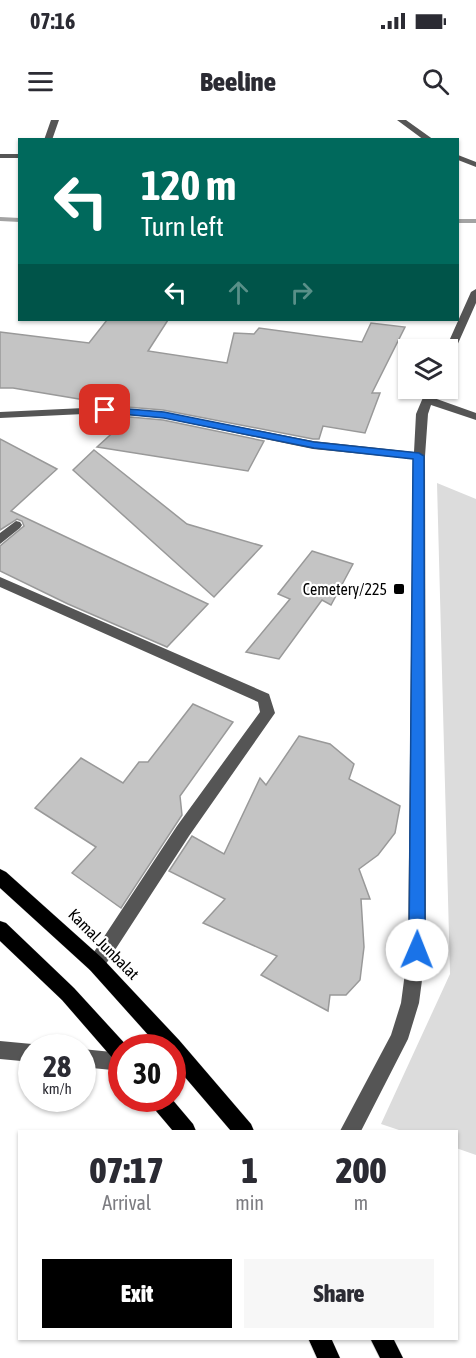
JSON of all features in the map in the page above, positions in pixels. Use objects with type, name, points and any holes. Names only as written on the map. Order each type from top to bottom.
[{"type":"main road","name":"Kamal Junbalat","points":[[0,877],[96,964],[160,1034]]},
{"type":"main road","points":[[0,929],[68,994],[108,1038]]},
{"type":"main road","name":"Kamal Junbalat","points":[[186,1063],[243,1130]]},
{"type":"main road","points":[[170,1112],[185,1130]]},
{"type":"main road","points":[[320,1340],[329,1358]]},
{"type":"main road","points":[[382,1340],[392,1358]]},
{"type":"street","points":[[49,138],[55,120]]},
{"type":"street","points":[[401,120],[427,138]]},
{"type":"street","points":[[0,156],[18,156]]},
{"type":"street","points":[[459,158],[473,165]]},
{"type":"street","points":[[455,339],[476,292]]},
{"type":"street","points":[[351,1130],[399,1039],[410,1004],[417,950],[419,456],[422,414],[428,399]]},
{"type":"street","points":[[440,399],[476,417]]},
{"type":"street","points":[[0,415],[105,410],[164,415],[314,445],[419,456]]},
{"type":"street","points":[[0,540],[16,525]]},
{"type":"street","points":[[0,582],[264,698],[268,713],[183,831],[96,964]]},
{"type":"street","points":[[0,1050],[18,1052]]},
{"type":"shaded area","points":[[437,483],[476,499],[476,1155],[458,1149],[458,1130],[399,1130],[381,1124],[450,974]]},
{"type":"building","points":[[106,321],[167,321],[148,351],[227,363],[234,333],[254,334],[259,328],[362,342],[371,323],[405,327],[372,393],[380,393],[365,433],[323,426],[319,439],[163,410],[127,407],[13,388],[0,388],[0,332],[89,343]]},
{"type":"building","points":[[130,417],[163,420],[264,441],[248,471],[97,447]]},
{"type":"building","points":[[0,439],[57,469],[11,511],[208,604],[167,647],[68,604],[0,571],[0,546],[24,526],[22,521],[17,519],[0,530]]},
{"type":"building","points":[[94,450],[187,524],[262,546],[214,597],[73,470]]},
{"type":"building","points":[[312,551],[353,564],[331,605],[322,600],[279,659],[246,652],[290,599],[278,594]]},
{"type":"building","points":[[193,704],[233,722],[180,796],[182,815],[121,908],[72,873],[96,847],[35,808],[81,758],[123,783],[139,762],[148,762]]},
{"type":"building","points":[[299,736],[330,744],[354,764],[349,779],[400,806],[395,833],[378,855],[359,869],[370,899],[361,899],[364,947],[360,980],[346,995],[330,995],[328,1011],[261,975],[277,956],[203,923],[225,899],[169,871],[192,836],[224,854],[260,778],[266,785]]},
{"type":"waterway","points":[[0,219],[18,220]]},
{"type":"waterway","points":[[459,221],[476,221]]},
{"type":"place","name":"Cemetery/225","points":[[399,589]]},
{"type":"route","points":[[105,410],[164,415],[314,445],[419,456],[417,950]]}]
